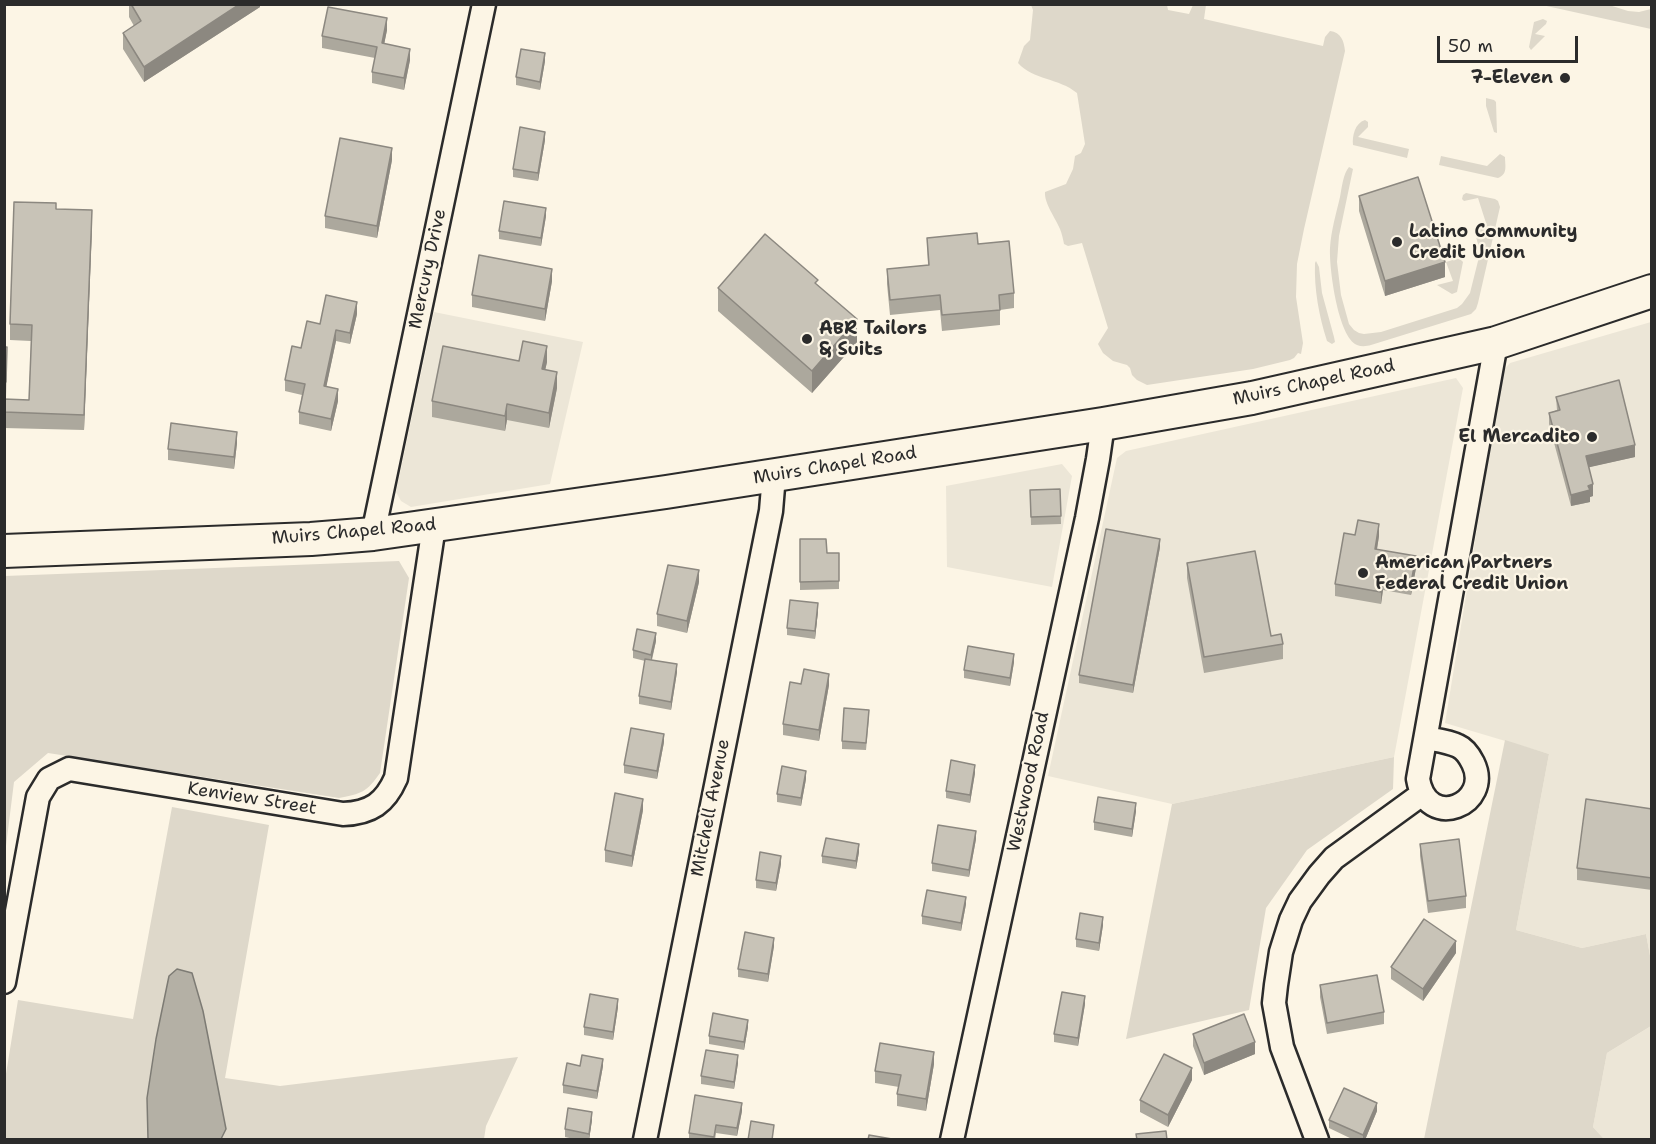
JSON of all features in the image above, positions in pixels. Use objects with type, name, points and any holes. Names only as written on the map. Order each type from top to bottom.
[{"type":"main road","name":"Muirs Chapel Road","points":[[4,551],[310,539],[373,534],[774,476],[1252,398],[1496,343],[1652,291]]},
{"type":"street","name":"Mercury Drive","points":[[373,534],[477,6]]},
{"type":"street","points":[[1426,738],[1460,746],[1469,755],[1475,766],[1477,778],[1475,790],[1469,800],[1458,806],[1447,808],[1437,806],[1429,802],[1422,794],[1418,779],[1496,343]]},
{"type":"street","name":"Westwood Road","points":[[952,1140],[1087,518],[1102,424]]},
{"type":"street","name":"Mitchell Avenue","points":[[645,1140],[771,511],[774,476]]},
{"type":"street","name":"Kenview Street","points":[[4,982],[38,797],[49,779],[69,769],[344,814],[368,810],[390,792],[396,778],[434,526]]},
{"type":"street","points":[[1317,1140],[1282,1047],[1274,1003],[1281,952],[1291,920],[1300,901],[1319,874],[1334,858],[1422,794]]},
{"type":"shaded area","points":[[1031,5],[1167,5],[1168,10],[1189,14],[1193,5],[1206,5],[1204,19],[1323,46],[1325,37],[1330,31],[1339,35],[1345,51],[1297,264],[1296,297],[1303,343],[1301,354],[1298,353],[1290,360],[1253,369],[1147,385],[1132,375],[1127,365],[1113,361],[1103,353],[1098,344],[1108,328],[1082,243],[1068,246],[1064,244],[1060,229],[1045,196],[1045,192],[1066,184],[1073,169],[1075,156],[1081,153],[1085,144],[1077,93],[1062,84],[1031,73],[1018,63],[1024,46],[1030,40],[1033,10]]},
{"type":"shaded area","points":[[1542,5],[1609,5],[1639,12],[1651,9],[1651,29]]},
{"type":"shaded area","points":[[1543,19],[1547,21],[1546,24],[1535,34],[1545,36],[1531,50],[1529,47],[1534,22]]},
{"type":"shaded area","points":[[1486,98],[1496,102],[1497,133],[1494,132],[1486,106]]},
{"type":"shaded area","points":[[1365,120],[1368,122],[1368,127],[1358,137],[1409,149],[1407,158],[1353,145],[1355,130]]},
{"type":"shaded area","points":[[1500,154],[1505,157],[1505,169],[1498,178],[1439,165],[1441,156],[1487,166]]},
{"type":"shaded area","points":[[1349,167],[1353,169],[1339,236],[1337,262],[1341,295],[1349,324],[1359,333],[1381,332],[1457,308],[1462,304],[1470,293],[1479,257],[1474,229],[1486,223],[1478,198],[1464,201],[1463,195],[1466,193],[1495,199],[1500,207],[1478,303],[1471,314],[1369,345],[1359,346],[1350,339],[1336,301],[1330,248],[1343,181]]},
{"type":"shaded area","points":[[1459,258],[1463,262],[1457,292],[1452,294],[1437,285],[1453,281],[1446,262]]},
{"type":"shaded area","points":[[1316,261],[1335,342],[1332,344],[1327,341],[1319,312],[1315,283]]},
{"type":"shaded area","points":[[434,312],[583,342],[550,484],[411,507],[401,501],[396,492]]},
{"type":"shaded area","points":[[1651,322],[1651,961],[1646,934],[1582,948],[1516,930],[1549,754],[1445,723],[1503,371],[1510,363]]},
{"type":"shaded area","points":[[1456,378],[1463,388],[1394,757],[1172,804],[1048,776],[1117,458],[1126,451]]},
{"type":"shaded area","points":[[1062,464],[1072,476],[1052,587],[947,567],[946,486]]},
{"type":"shaded area","points":[[399,561],[409,578],[380,773],[367,788],[339,798],[48,753],[14,782],[5,854],[5,576]]},
{"type":"shaded area","points":[[1505,740],[1549,754],[1516,930],[1582,948],[1646,934],[1651,961],[1651,1026],[1607,1053],[1593,1127],[1604,1139],[1424,1139]]},
{"type":"shaded area","points":[[1394,757],[1393,789],[1307,850],[1266,908],[1249,1010],[1126,1039],[1172,804]]},
{"type":"shaded area","points":[[172,807],[269,825],[225,1078],[280,1086],[518,1057],[486,1126],[484,1139],[221,1139],[226,1129],[203,1011],[192,973],[147,1098],[148,1139],[5,1140],[5,1080],[18,1000],[133,1019]]},
{"type":"shaded area","points":[[177,969],[192,973],[203,1011],[226,1129],[221,1139],[148,1139],[147,1098],[156,1039],[169,976]]},
{"type":"shaded area","points":[[1651,1026],[1651,1139],[1604,1139],[1593,1127],[1607,1053]]},
{"type":"building","points":[[131,4],[240,4],[144,67],[123,33],[141,21]]},
{"type":"building","points":[[328,7],[387,18],[382,43],[410,49],[404,78],[372,72],[377,47],[322,36]]},
{"type":"building","points":[[521,49],[545,53],[540,82],[516,77]]},
{"type":"building","points":[[520,127],[545,132],[538,173],[513,169]]},
{"type":"building","points":[[340,138],[392,148],[377,226],[325,216]]},
{"type":"building","points":[[1418,177],[1445,262],[1385,281],[1359,196]]},
{"type":"building","points":[[504,201],[546,208],[541,238],[499,231]]},
{"type":"building","points":[[14,202],[56,203],[56,209],[92,210],[84,415],[4,412],[4,399],[29,400],[32,325],[10,324]]},
{"type":"building","points":[[977,233],[978,244],[1009,241],[1014,293],[999,295],[1000,310],[942,315],[940,295],[890,300],[887,269],[929,265],[927,238]]},
{"type":"building","points":[[765,234],[818,280],[815,283],[857,319],[812,371],[718,288]]},
{"type":"building","points":[[479,255],[552,269],[545,309],[472,295]]},
{"type":"building","points":[[326,295],[357,302],[350,333],[336,330],[324,386],[338,389],[331,419],[299,412],[305,384],[285,380],[292,346],[301,348],[307,321],[320,324]]},
{"type":"building","points":[[523,341],[547,346],[542,369],[557,372],[549,413],[507,404],[505,416],[432,401],[443,346],[519,361]]},
{"type":"building","points":[[4,347],[7,347],[6,382],[4,382]]},
{"type":"building","points":[[1619,380],[1635,445],[1586,456],[1593,484],[1588,486],[1590,490],[1571,495],[1549,413],[1560,410],[1556,397]]},
{"type":"building","points":[[171,423],[237,432],[234,457],[168,449]]},
{"type":"building","points":[[1060,489],[1061,516],[1031,517],[1030,490]]},
{"type":"building","points":[[1358,520],[1379,524],[1375,549],[1416,556],[1411,583],[1383,578],[1381,592],[1335,584],[1344,533],[1355,535]]},
{"type":"building","points":[[1106,529],[1160,539],[1133,685],[1079,675]]},
{"type":"building","points":[[800,539],[826,539],[827,553],[839,553],[839,581],[800,582]]},
{"type":"building","points":[[1255,551],[1271,636],[1281,634],[1283,644],[1204,657],[1187,563]]},
{"type":"building","points":[[668,565],[699,570],[687,621],[657,614]]},
{"type":"building","points":[[790,600],[818,603],[815,631],[787,628]]},
{"type":"building","points":[[637,629],[656,633],[651,655],[633,650]]},
{"type":"building","points":[[968,646],[1014,654],[1010,678],[964,670]]},
{"type":"building","points":[[645,659],[677,664],[671,702],[639,696]]},
{"type":"building","points":[[804,669],[829,674],[819,730],[783,724],[790,682],[801,684]]},
{"type":"building","points":[[844,708],[869,710],[866,743],[842,741]]},
{"type":"building","points":[[631,728],[664,734],[657,771],[624,765]]},
{"type":"building","points":[[951,760],[975,765],[970,795],[946,791]]},
{"type":"building","points":[[782,766],[806,771],[801,798],[777,794]]},
{"type":"building","points":[[615,793],[643,799],[632,856],[605,850]]},
{"type":"building","points":[[1098,797],[1136,803],[1132,829],[1094,822]]},
{"type":"building","points":[[1586,799],[1652,809],[1652,878],[1577,868]]},
{"type":"building","points":[[938,825],[976,831],[969,870],[932,863]]},
{"type":"building","points":[[826,838],[859,844],[856,861],[822,856]]},
{"type":"building","points":[[1459,839],[1466,896],[1428,901],[1420,844]]},
{"type":"building","points":[[760,852],[781,856],[776,883],[756,880]]},
{"type":"building","points":[[927,890],[966,897],[961,923],[922,916]]},
{"type":"building","points":[[1080,913],[1103,917],[1099,943],[1076,939]]},
{"type":"building","points":[[1424,919],[1456,941],[1423,989],[1391,967]]},
{"type":"building","points":[[745,932],[774,938],[768,974],[738,969]]},
{"type":"building","points":[[1377,975],[1384,1012],[1327,1023],[1320,985]]},
{"type":"building","points":[[1062,992],[1085,996],[1078,1038],[1054,1034]]},
{"type":"building","points":[[590,994],[618,999],[613,1032],[584,1027]]},
{"type":"building","points":[[713,1013],[748,1020],[744,1042],[709,1036]]},
{"type":"building","points":[[1244,1014],[1255,1042],[1204,1063],[1193,1034]]},
{"type":"building","points":[[880,1043],[934,1052],[926,1099],[897,1094],[901,1075],[875,1071]]},
{"type":"building","points":[[706,1050],[738,1055],[734,1082],[701,1076]]},
{"type":"building","points":[[1164,1054],[1192,1068],[1168,1115],[1140,1100]]},
{"type":"building","points":[[582,1055],[603,1059],[597,1091],[563,1085],[567,1063],[580,1066]]},
{"type":"building","points":[[1344,1088],[1377,1103],[1363,1135],[1329,1120]]},
{"type":"building","points":[[695,1095],[742,1103],[737,1128],[716,1125],[714,1137],[689,1133]]},
{"type":"building","points":[[568,1108],[592,1112],[589,1134],[565,1129]]},
{"type":"building","points":[[751,1121],[774,1125],[772,1140],[748,1140]]},
{"type":"building","points":[[1166,1131],[1167,1140],[1137,1140],[1136,1134]]},
{"type":"building","points":[[869,1135],[892,1139],[892,1140],[868,1140]]},
{"type":"place","name":"7-Eleven","points":[[1565,78]]},
{"type":"place","name":"Latino Community Credit Union","points":[[1397,242]]},
{"type":"place","name":"ABR Tailors & Suits","points":[[807,339]]},
{"type":"place","name":"El Mercadito","points":[[1592,437]]},
{"type":"place","name":"American Partners Federal Credit Union","points":[[1363,573]]}]
